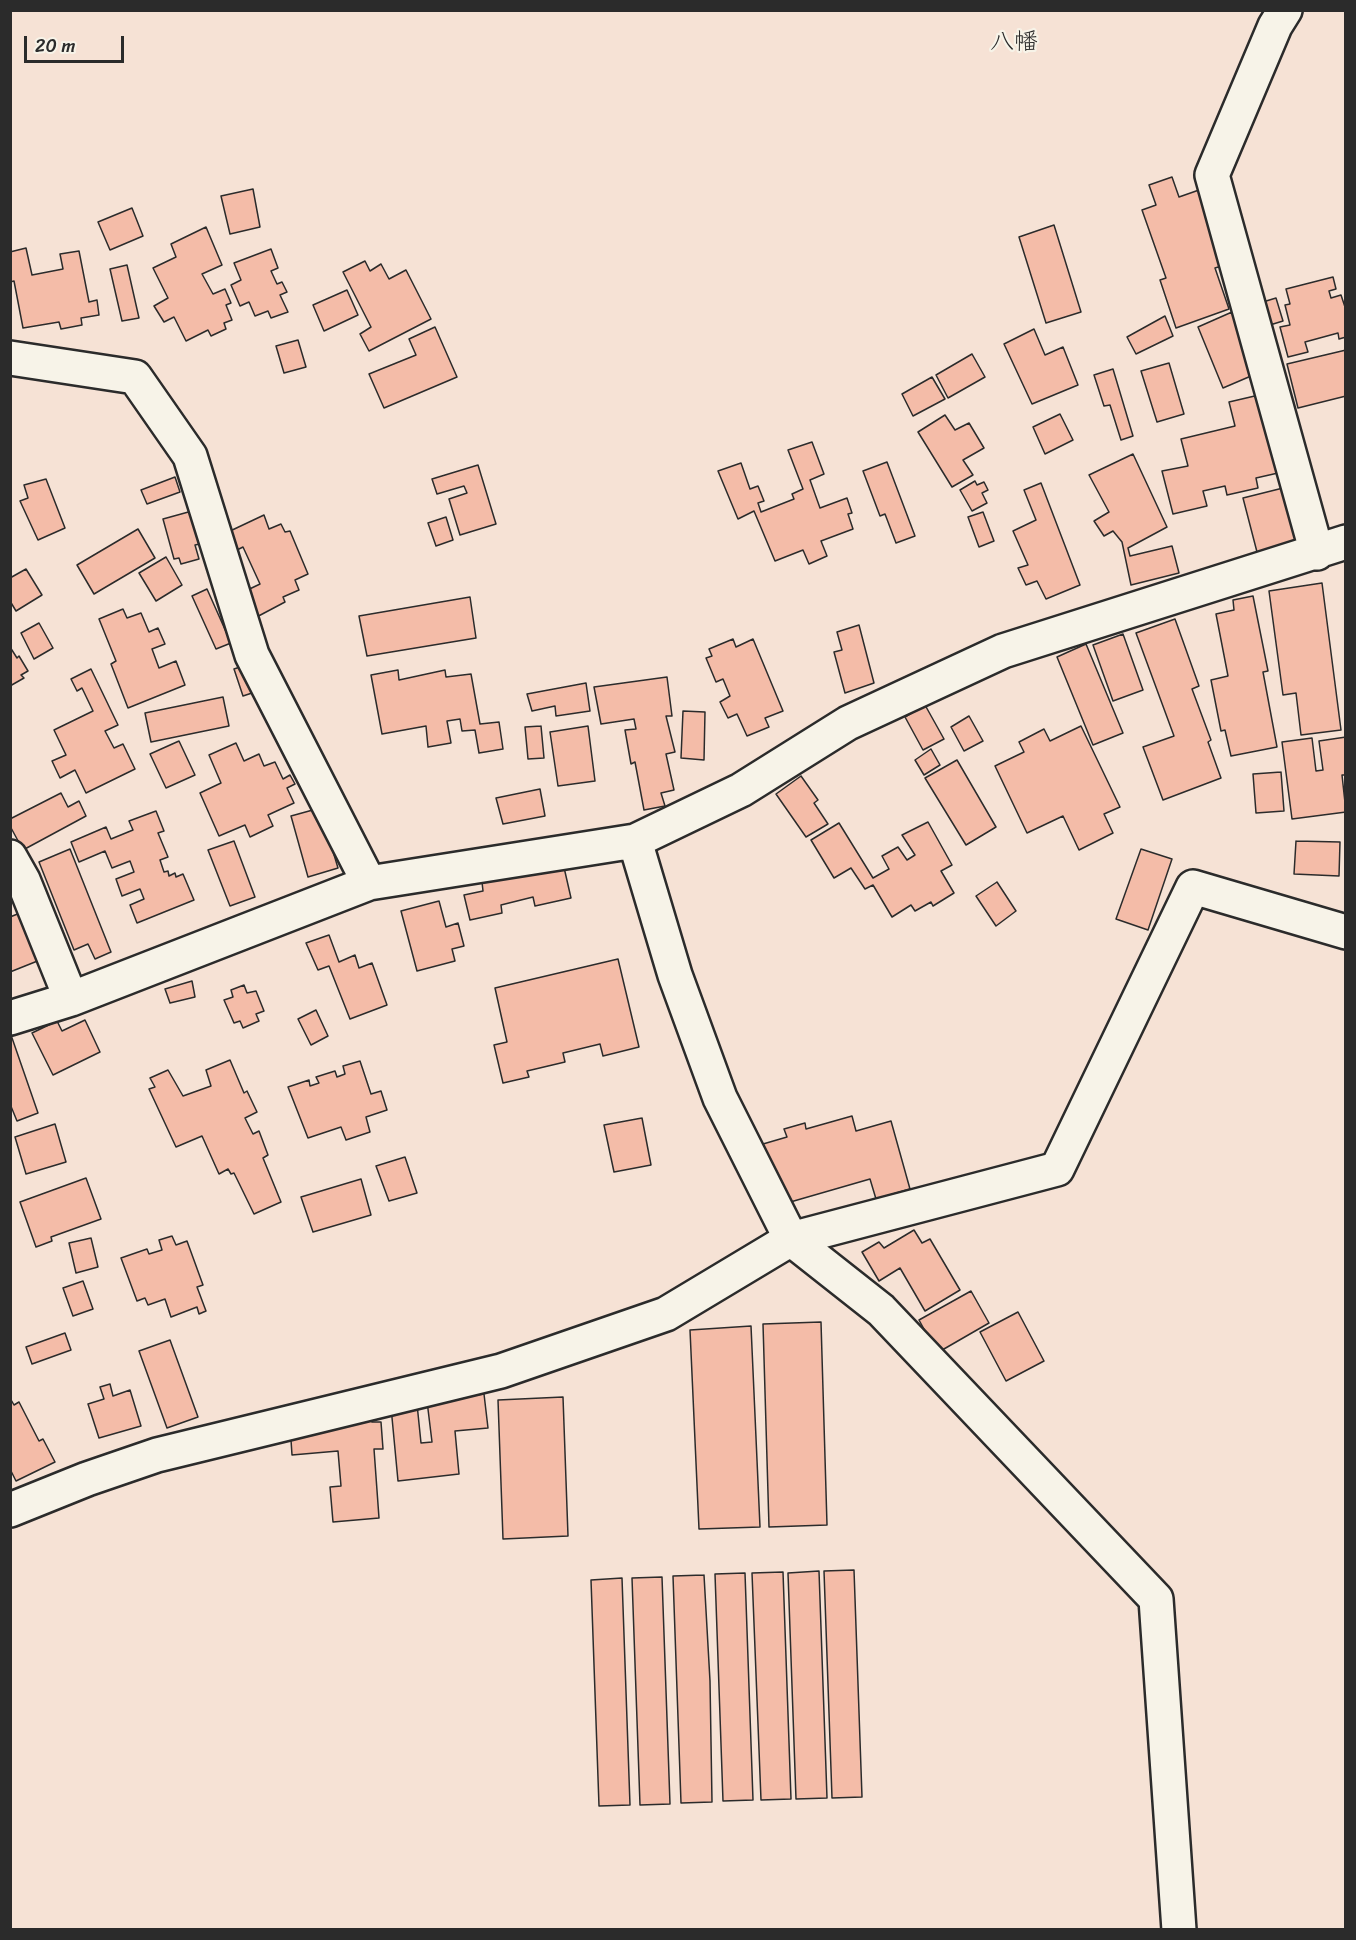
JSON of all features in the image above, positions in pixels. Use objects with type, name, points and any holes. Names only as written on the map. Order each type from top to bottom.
[{"type":"street","points":[[10,1018],[71,999],[369,884],[635,841],[741,790],[848,723],[1003,651],[1331,547],[1212,175],[1275,26],[1285,10]]},
{"type":"street","points":[[10,358],[135,377],[190,456],[252,655],[369,884]]},
{"type":"street","points":[[635,841],[675,975],[720,1098],[791,1239],[881,1310],[1156,1599],[1179,1929]]},
{"type":"street","points":[[10,856],[23,880],[71,999]]},
{"type":"street","points":[[10,1510],[87,1479],[157,1455],[501,1371],[666,1314],[791,1239],[1057,1169],[1192,886],[1346,932]]},
{"type":"building","points":[[1172,177],[1179,197],[1199,190],[1225,265],[1215,268],[1229,309],[1176,328],[1160,280],[1166,278],[1142,210],[1156,205],[1149,185]]},
{"type":"building","points":[[253,189],[260,227],[230,234],[221,196]]},
{"type":"building","points":[[132,208],[143,236],[110,250],[98,222]]},
{"type":"building","points":[[1054,225],[1081,312],[1046,323],[1019,237]]},
{"type":"building","points":[[206,227],[222,265],[202,274],[213,294],[225,289],[231,303],[226,305],[232,320],[224,323],[226,329],[211,336],[208,330],[186,341],[174,317],[164,322],[154,306],[168,298],[153,268],[176,257],[171,244]]},
{"type":"building","points":[[26,248],[32,275],[63,269],[60,254],[79,251],[89,302],[97,300],[99,315],[81,318],[82,325],[61,329],[59,322],[23,328],[14,281],[10,282],[10,252]]},
{"type":"building","points":[[271,249],[278,268],[271,271],[277,284],[282,282],[287,292],[280,295],[288,312],[271,318],[268,311],[255,316],[249,302],[240,306],[231,285],[241,280],[234,263]]},
{"type":"building","points":[[365,261],[370,271],[381,264],[389,279],[406,270],[431,319],[369,351],[360,334],[371,327],[343,272]]},
{"type":"building","points":[[127,265],[139,318],[122,321],[110,269]]},
{"type":"building","points":[[1333,277],[1336,289],[1329,291],[1331,298],[1341,295],[1346,310],[1346,337],[1339,339],[1338,333],[1305,342],[1308,352],[1288,357],[1280,327],[1290,325],[1285,305],[1290,304],[1286,289]]},
{"type":"building","points":[[347,290],[358,315],[324,331],[313,305]]},
{"type":"building","points":[[1276,298],[1283,321],[1260,328],[1253,305]]},
{"type":"building","points":[[1232,312],[1258,373],[1223,388],[1198,327]]},
{"type":"building","points":[[1165,316],[1173,336],[1136,354],[1127,337]]},
{"type":"building","points":[[435,327],[457,377],[384,408],[369,374],[416,355],[409,339]]},
{"type":"building","points":[[1034,329],[1045,355],[1063,347],[1078,385],[1032,404],[1004,344]]},
{"type":"building","points":[[298,340],[306,367],[284,373],[276,346]]},
{"type":"building","points":[[1346,350],[1346,396],[1298,408],[1287,364]]},
{"type":"building","points":[[972,354],[985,377],[948,398],[936,375]]},
{"type":"building","points":[[1169,363],[1184,414],[1157,422],[1141,371]]},
{"type":"building","points":[[1113,369],[1133,436],[1121,440],[1110,405],[1104,406],[1094,375]]},
{"type":"building","points":[[932,377],[945,399],[913,416],[902,394]]},
{"type":"building","points":[[1259,395],[1278,473],[1256,478],[1258,488],[1227,495],[1225,486],[1203,491],[1207,506],[1173,514],[1162,471],[1188,466],[1181,439],[1235,426],[1229,402]]},
{"type":"building","points":[[1060,414],[1073,440],[1045,454],[1033,427]]},
{"type":"building","points":[[945,415],[955,430],[969,423],[984,448],[963,460],[973,475],[952,487],[918,432]]},
{"type":"building","points":[[812,442],[824,474],[810,480],[820,508],[847,498],[852,513],[848,514],[853,529],[821,541],[827,556],[809,564],[803,550],[775,561],[754,511],[738,519],[718,471],[741,463],[750,489],[758,486],[764,501],[758,503],[761,512],[794,499],[792,494],[803,489],[788,450]]},
{"type":"building","points":[[1133,454],[1167,527],[1128,548],[1130,556],[1172,546],[1179,573],[1131,585],[1122,542],[1113,531],[1104,536],[1094,521],[1109,512],[1089,475]]},
{"type":"building","points":[[887,462],[915,536],[896,543],[885,514],[880,516],[863,471]]},
{"type":"building","points":[[478,465],[496,524],[460,535],[449,499],[467,493],[464,486],[437,494],[432,479]]},
{"type":"building","points":[[175,477],[180,492],[147,504],[141,490]]},
{"type":"building","points":[[46,479],[65,528],[38,540],[20,501],[28,498],[24,485]]},
{"type":"building","points":[[975,481],[977,485],[984,482],[988,490],[982,493],[987,503],[972,511],[960,490]]},
{"type":"building","points":[[1041,483],[1080,585],[1046,599],[1037,581],[1026,585],[1018,568],[1028,565],[1013,531],[1036,520],[1024,490]]},
{"type":"building","points":[[1283,488],[1297,541],[1257,552],[1243,498]]},
{"type":"building","points":[[192,511],[200,544],[195,545],[199,559],[181,564],[179,558],[174,559],[163,519]]},
{"type":"building","points":[[983,512],[994,541],[979,547],[968,517]]},
{"type":"building","points":[[264,515],[269,529],[281,524],[285,532],[290,531],[308,574],[295,580],[299,590],[283,597],[285,602],[251,620],[237,595],[260,584],[243,547],[237,550],[228,532]]},
{"type":"building","points":[[446,517],[453,540],[436,546],[428,523]]},
{"type":"building","points":[[138,529],[155,558],[94,594],[77,565]]},
{"type":"building","points":[[166,557],[182,585],[156,601],[139,573]]},
{"type":"building","points":[[26,569],[42,595],[16,611],[10,601],[10,578]]},
{"type":"building","points":[[1322,583],[1341,730],[1301,735],[1296,693],[1283,695],[1269,591]]},
{"type":"building","points":[[207,589],[231,643],[216,649],[192,596]]},
{"type":"building","points":[[1253,596],[1268,671],[1263,672],[1277,747],[1231,756],[1225,730],[1221,731],[1211,680],[1228,676],[1216,614],[1234,610],[1233,600]]},
{"type":"building","points":[[470,597],[476,638],[367,656],[359,616]]},
{"type":"building","points":[[123,609],[127,618],[141,613],[149,632],[158,628],[165,644],[152,649],[159,668],[176,661],[185,685],[128,708],[111,664],[116,661],[99,619]]},
{"type":"building","points":[[1175,619],[1199,686],[1192,689],[1211,740],[1208,742],[1221,778],[1163,800],[1143,747],[1174,736],[1136,633]]},
{"type":"building","points":[[39,623],[53,648],[34,659],[21,633]]},
{"type":"building","points":[[859,625],[874,683],[845,693],[834,652],[842,650],[837,632]]},
{"type":"building","points":[[1123,634],[1143,690],[1113,701],[1093,645]]},
{"type":"building","points":[[733,639],[736,647],[753,639],[783,711],[765,718],[769,727],[747,736],[737,714],[728,718],[720,702],[730,696],[723,679],[716,682],[706,658],[712,656],[709,649]]},
{"type":"building","points":[[1086,644],[1123,733],[1093,745],[1057,657]]},
{"type":"building","points":[[10,647],[28,671],[21,675],[24,678],[10,686]]},
{"type":"building","points":[[249,664],[258,691],[243,696],[234,669]]},
{"type":"building","points":[[91,669],[118,725],[105,731],[114,748],[123,744],[135,769],[86,793],[75,770],[60,778],[52,761],[66,755],[54,730],[93,711],[82,688],[77,691],[71,679]]},
{"type":"building","points":[[398,670],[399,680],[445,670],[446,677],[471,674],[480,724],[499,722],[503,749],[479,753],[475,730],[462,731],[460,719],[447,721],[451,743],[428,747],[426,726],[382,734],[371,675]]},
{"type":"building","points":[[667,677],[672,716],[666,716],[675,752],[666,754],[674,790],[661,793],[665,806],[644,810],[635,762],[631,764],[625,730],[636,729],[634,719],[601,724],[594,687]]},
{"type":"building","points":[[586,683],[590,711],[556,716],[555,706],[532,711],[527,694]]},
{"type":"building","points":[[223,697],[229,726],[151,742],[145,713]]},
{"type":"building","points":[[925,705],[944,739],[923,750],[905,717]]},
{"type":"building","points":[[683,711],[705,712],[704,760],[681,758]]},
{"type":"building","points":[[969,716],[983,741],[964,751],[951,727]]},
{"type":"building","points":[[541,726],[544,758],[528,759],[525,727]]},
{"type":"building","points":[[588,726],[595,781],[558,786],[550,732]]},
{"type":"building","points":[[1081,726],[1120,807],[1104,814],[1113,833],[1079,850],[1063,816],[1027,833],[995,766],[1024,752],[1019,742],[1044,729],[1050,741]]},
{"type":"building","points":[[1346,737],[1346,775],[1342,775],[1346,812],[1292,819],[1282,742],[1312,738],[1316,771],[1323,770],[1319,741]]},
{"type":"building","points":[[179,741],[195,775],[166,788],[150,754]]},
{"type":"building","points":[[236,743],[244,761],[259,754],[264,766],[275,762],[283,779],[290,775],[295,784],[287,788],[294,803],[268,815],[273,826],[250,837],[245,825],[219,836],[200,793],[221,783],[209,755]]},
{"type":"building","points":[[931,749],[940,765],[924,775],[915,760]]},
{"type":"building","points":[[957,760],[996,827],[966,845],[925,778]]},
{"type":"building","points":[[1281,772],[1284,811],[1256,813],[1253,774]]},
{"type":"building","points":[[801,776],[818,800],[814,803],[828,824],[806,837],[776,794]]},
{"type":"building","points":[[540,789],[545,816],[503,824],[496,798]]},
{"type":"building","points":[[61,793],[68,807],[79,801],[86,816],[23,850],[10,826],[10,819]]},
{"type":"building","points":[[320,808],[338,868],[308,877],[291,816]]},
{"type":"building","points":[[156,811],[164,831],[158,833],[168,857],[160,860],[164,872],[168,871],[169,876],[175,873],[176,877],[183,874],[194,900],[137,923],[130,905],[144,899],[140,889],[122,896],[116,879],[134,872],[130,861],[112,868],[105,851],[79,862],[71,842],[106,827],[111,839],[133,830],[129,821]]},
{"type":"building","points":[[928,822],[952,865],[941,871],[954,893],[933,906],[931,902],[915,911],[911,905],[892,917],[873,885],[865,889],[851,868],[834,878],[811,840],[839,823],[873,878],[889,869],[882,856],[898,847],[907,860],[915,855],[902,835]]},
{"type":"building","points":[[234,841],[255,897],[230,906],[208,850]]},
{"type":"building","points":[[1296,841],[1340,842],[1339,876],[1294,874]]},
{"type":"building","points":[[70,849],[111,952],[95,959],[88,944],[74,950],[39,862]]},
{"type":"building","points":[[1141,849],[1172,859],[1148,930],[1116,919]]},
{"type":"building","points":[[563,863],[571,898],[535,906],[533,897],[501,905],[502,913],[470,920],[464,895],[483,891],[482,882]]},
{"type":"building","points":[[997,882],[1016,911],[996,926],[976,896]]},
{"type":"building","points":[[439,901],[446,927],[458,923],[464,946],[452,949],[455,961],[417,971],[401,911]]},
{"type":"building","points":[[25,911],[45,958],[10,972],[10,917]]},
{"type":"building","points":[[329,935],[339,962],[355,955],[359,968],[372,963],[387,1005],[350,1019],[329,966],[318,970],[306,943]]},
{"type":"building","points":[[618,959],[639,1047],[603,1056],[600,1044],[563,1053],[565,1062],[527,1071],[529,1077],[503,1083],[494,1045],[507,1042],[495,988]]},
{"type":"building","points":[[192,981],[195,997],[170,1003],[165,989]]},
{"type":"building","points":[[244,985],[247,993],[256,991],[264,1011],[256,1014],[259,1021],[243,1028],[240,1021],[234,1023],[224,1000],[233,997],[231,990]]},
{"type":"building","points":[[316,1010],[328,1036],[311,1045],[298,1019]]},
{"type":"building","points":[[85,1020],[100,1052],[53,1075],[32,1033],[57,1021],[62,1031]]},
{"type":"building","points":[[11,1035],[38,1113],[17,1121],[10,1104]]},
{"type":"building","points":[[230,1060],[244,1093],[247,1091],[257,1112],[245,1118],[253,1134],[259,1131],[268,1155],[263,1158],[281,1202],[254,1214],[234,1173],[231,1174],[228,1169],[219,1174],[202,1136],[176,1147],[149,1089],[155,1087],[150,1078],[168,1070],[183,1096],[211,1086],[206,1070]]},
{"type":"building","points":[[360,1061],[371,1094],[381,1091],[387,1110],[366,1117],[370,1132],[346,1140],[341,1127],[308,1138],[288,1087],[309,1080],[310,1086],[319,1083],[316,1077],[335,1071],[337,1077],[345,1074],[343,1066]]},
{"type":"building","points":[[852,1116],[856,1131],[891,1121],[910,1189],[876,1199],[870,1179],[780,1205],[763,1144],[787,1137],[784,1129],[805,1123],[806,1129]]},
{"type":"building","points":[[642,1118],[651,1165],[614,1172],[604,1125]]},
{"type":"building","points":[[55,1124],[66,1162],[26,1174],[15,1137]]},
{"type":"building","points":[[405,1157],[417,1193],[389,1201],[376,1166]]},
{"type":"building","points":[[86,1178],[101,1219],[51,1237],[52,1241],[36,1247],[20,1202]]},
{"type":"building","points":[[361,1179],[371,1215],[313,1232],[301,1197]]},
{"type":"building","points":[[914,1230],[922,1243],[930,1239],[960,1290],[925,1311],[900,1268],[879,1281],[862,1252],[879,1242],[884,1248]]},
{"type":"building","points":[[172,1236],[176,1245],[187,1241],[203,1285],[197,1287],[206,1311],[199,1314],[197,1307],[171,1317],[165,1299],[148,1305],[145,1298],[137,1301],[121,1258],[147,1249],[149,1254],[162,1250],[159,1240]]},
{"type":"building","points":[[91,1238],[98,1267],[76,1273],[69,1243]]},
{"type":"building","points":[[83,1281],[93,1309],[73,1316],[63,1288]]},
{"type":"building","points":[[971,1291],[989,1323],[937,1353],[919,1320]]},
{"type":"building","points":[[1018,1312],[1044,1361],[1006,1381],[980,1332]]},
{"type":"building","points":[[821,1322],[827,1525],[769,1527],[763,1324]]},
{"type":"building","points":[[751,1326],[760,1527],[699,1529],[690,1330]]},
{"type":"building","points":[[65,1333],[71,1350],[32,1364],[26,1347]]},
{"type":"building","points":[[170,1340],[198,1417],[167,1428],[139,1351]]},
{"type":"building","points":[[110,1384],[113,1396],[130,1390],[141,1426],[99,1438],[88,1404],[104,1399],[100,1387]]},
{"type":"building","points":[[484,1394],[488,1428],[455,1431],[459,1474],[398,1481],[391,1407],[417,1404],[421,1443],[432,1442],[427,1401]]},
{"type":"building","points":[[563,1397],[568,1536],[503,1539],[498,1400]]},
{"type":"building","points":[[10,1398],[14,1405],[19,1402],[39,1441],[43,1439],[55,1462],[16,1481],[10,1469]]},
{"type":"building","points":[[371,1418],[372,1422],[381,1422],[383,1449],[374,1449],[379,1518],[333,1522],[330,1487],[341,1486],[338,1451],[292,1455],[290,1425]]},
{"type":"building","points":[[854,1570],[862,1797],[832,1798],[824,1571]]},
{"type":"building","points":[[819,1571],[827,1798],[796,1799],[788,1573]]},
{"type":"building","points":[[783,1572],[791,1799],[761,1800],[752,1573]]},
{"type":"building","points":[[745,1573],[753,1800],[723,1801],[715,1574]]},
{"type":"building","points":[[704,1575],[710,1681],[712,1802],[681,1803],[673,1576]]},
{"type":"building","points":[[662,1577],[670,1804],[640,1805],[632,1578]]},
{"type":"building","points":[[622,1578],[630,1805],[599,1806],[591,1580]]},
{"type":"district","name":"八幡","points":[[1014,43]]}]
